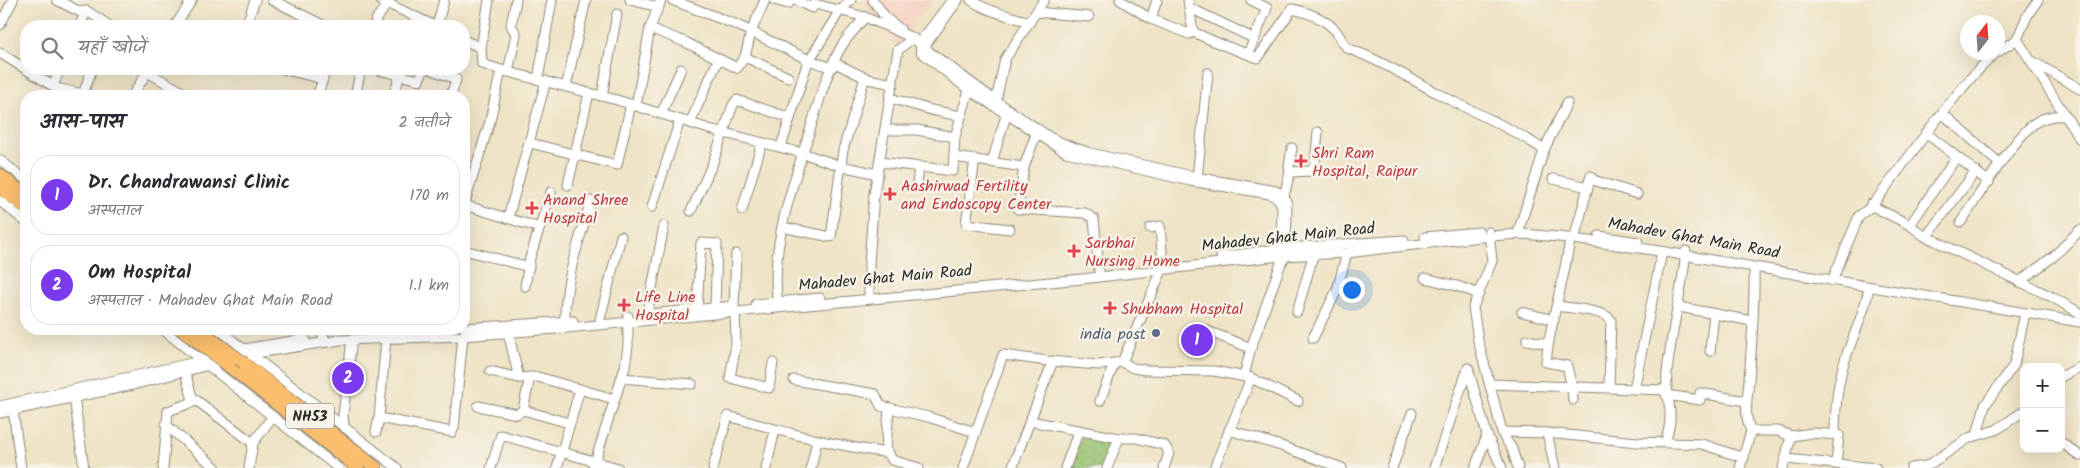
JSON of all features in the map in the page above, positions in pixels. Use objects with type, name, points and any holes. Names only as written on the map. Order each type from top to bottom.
[{"type":"highway","points":[[0,175],[20,190]]},
{"type":"highway","points":[[0,188],[20,203]]},
{"type":"highway","name":"NH53","points":[[189,335],[358,468]]},
{"type":"highway","name":"NH53","points":[[207,335],[376,468]]},
{"type":"street","points":[[0,25],[13,0]]},
{"type":"street","points":[[179,20],[192,0]]},
{"type":"street","points":[[186,20],[199,0]]},
{"type":"street","points":[[248,20],[255,0]]},
{"type":"street","points":[[272,0],[313,20]]},
{"type":"street","points":[[438,20],[444,0]]},
{"type":"street","points":[[489,0],[481,48],[482,64],[634,105],[841,166],[878,174]]},
{"type":"street","points":[[470,186],[516,34],[511,25],[516,0]]},
{"type":"street","points":[[508,218],[530,143],[542,80],[552,0]]},
{"type":"street","points":[[566,87],[586,0]]},
{"type":"street","points":[[530,143],[617,165],[634,105],[650,28],[660,4],[630,0]]},
{"type":"street","points":[[672,0],[751,32],[809,60],[833,65],[865,78],[893,84]]},
{"type":"street","points":[[650,28],[687,43],[736,68],[745,57],[751,32],[765,0]]},
{"type":"street","points":[[774,0],[788,4],[791,0]]},
{"type":"street","points":[[795,0],[812,8],[814,4],[839,12],[865,17],[913,38]]},
{"type":"street","points":[[781,147],[809,60],[839,12],[851,0]]},
{"type":"street","points":[[873,0],[886,18],[923,44]]},
{"type":"street","points":[[952,0],[923,44],[921,52],[1036,134],[1066,152],[1190,181],[1270,194],[1279,200],[1282,207],[1283,254]]},
{"type":"street","points":[[923,44],[958,0]]},
{"type":"street","points":[[971,0],[986,8],[1030,22]]},
{"type":"street","points":[[996,101],[1005,59],[1044,0]]},
{"type":"street","points":[[1120,0],[1151,19],[1189,34],[1193,32],[1258,58],[1292,9],[1310,13],[1333,28],[1348,48],[1402,72],[1544,150]]},
{"type":"street","points":[[1151,19],[1158,0]]},
{"type":"street","points":[[1248,54],[1267,8],[1251,0]]},
{"type":"street","points":[[2005,47],[2017,39],[2028,14],[2038,0]]},
{"type":"street","points":[[63,1],[80,12],[87,11],[101,20]]},
{"type":"street","points":[[376,20],[386,1],[424,20]]},
{"type":"street","points":[[1189,4],[1193,32]]},
{"type":"street","points":[[1189,4],[1255,39]]},
{"type":"street","points":[[82,20],[87,11]]},
{"type":"street","points":[[1037,12],[1089,17]]},
{"type":"street","points":[[602,96],[617,14]]},
{"type":"street","points":[[778,305],[778,268],[782,227],[796,170],[819,97],[833,65],[843,44],[865,17]]},
{"type":"street","points":[[913,38],[898,50],[872,221],[869,297],[1162,267]]},
{"type":"street","points":[[2017,39],[2080,139]]},
{"type":"street","points":[[470,43],[481,48]]},
{"type":"street","points":[[0,53],[20,65]]},
{"type":"street","points":[[745,57],[788,77]]},
{"type":"street","points":[[690,123],[718,60]]},
{"type":"street","points":[[1833,278],[1859,216],[1871,205],[1926,133],[1988,60]]},
{"type":"street","points":[[2030,60],[2080,90]]},
{"type":"street","points":[[662,114],[681,69]]},
{"type":"street","points":[[1197,178],[1208,73]]},
{"type":"street","points":[[35,75],[53,86],[66,90]]},
{"type":"street","points":[[53,86],[58,75]]},
{"type":"street","points":[[85,90],[90,75]]},
{"type":"street","points":[[136,90],[145,75]]},
{"type":"street","points":[[156,75],[180,90]]},
{"type":"street","points":[[307,75],[323,79]]},
{"type":"street","points":[[319,90],[324,75]]},
{"type":"street","points":[[356,90],[360,75]]},
{"type":"street","points":[[396,90],[400,75],[419,80],[421,75]]},
{"type":"street","points":[[446,75],[456,79],[453,90]]},
{"type":"street","points":[[782,227],[831,237],[841,166],[853,114],[865,78]]},
{"type":"street","points":[[970,87],[996,101],[1007,112],[1067,146],[1197,178],[1267,188],[1284,196]]},
{"type":"street","points":[[880,162],[953,171],[955,137],[970,87]]},
{"type":"street","points":[[568,186],[589,93]]},
{"type":"street","points":[[890,98],[960,116]]},
{"type":"street","points":[[691,211],[712,165],[723,132],[737,100],[790,118]]},
{"type":"street","points":[[1519,229],[1533,178],[1544,150],[1567,103]]},
{"type":"street","points":[[992,162],[1007,112]]},
{"type":"street","points":[[1942,114],[2000,164]]},
{"type":"street","points":[[1961,222],[2000,164],[2036,121],[2049,117],[2064,116]]},
{"type":"street","points":[[652,207],[680,120]]},
{"type":"street","points":[[885,130],[917,130],[955,137]]},
{"type":"street","points":[[1290,172],[1312,171],[1315,163],[1318,132]]},
{"type":"street","points":[[1926,133],[1989,182]]},
{"type":"street","points":[[1036,134],[1024,167],[1018,209],[1085,213],[1094,219],[1099,271]]},
{"type":"street","points":[[742,210],[762,142]]},
{"type":"street","points":[[1214,468],[1230,430],[1248,377],[1251,348],[1283,254],[1287,204],[1284,196],[1290,172],[1292,148]]},
{"type":"street","points":[[954,157],[1024,167]]},
{"type":"street","points":[[1910,225],[1956,158]]},
{"type":"street","points":[[975,159],[966,224],[1010,229]]},
{"type":"street","points":[[0,160],[20,175]]},
{"type":"street","points":[[917,185],[919,166]]},
{"type":"street","points":[[1926,237],[1976,171]]},
{"type":"street","points":[[1553,179],[1590,180],[1637,194]]},
{"type":"street","points":[[1573,400],[1567,366],[1546,362],[1548,344],[1573,235],[1590,180]]},
{"type":"street","points":[[525,286],[551,192]]},
{"type":"street","points":[[591,200],[573,265],[565,306],[565,325],[734,309]]},
{"type":"street","points":[[0,202],[20,217]]},
{"type":"street","points":[[1871,205],[1910,225],[1926,237],[2052,297],[2080,313]]},
{"type":"street","points":[[470,207],[540,228]]},
{"type":"street","points":[[647,314],[664,226]]},
{"type":"street","points":[[1100,401],[1162,267],[1160,226],[1150,228]]},
{"type":"street","name":"Mahadev Ghat Main Road","points":[[470,332],[565,325],[600,319],[628,319],[647,314],[715,308],[734,309],[869,297],[1099,271],[1162,267],[1401,240],[1489,234],[1519,229],[1573,235],[1833,278],[2080,313]]},
{"type":"street","points":[[2019,282],[2054,256],[2080,230]]},
{"type":"street","points":[[1283,254],[1313,256],[1347,253],[1489,234],[1573,235],[1662,252],[1686,253],[1754,268],[1833,278],[1869,287],[2080,322]]},
{"type":"street","points":[[1489,234],[1492,260],[1473,307],[1484,365],[1502,432],[1512,449],[1518,468]]},
{"type":"street","points":[[600,319],[621,236]]},
{"type":"street","points":[[697,310],[701,243],[717,244],[715,308]]},
{"type":"street","points":[[470,252],[529,267]]},
{"type":"street","points":[[1634,389],[1662,252]]},
{"type":"street","points":[[1313,338],[1336,290],[1347,253]]},
{"type":"street","points":[[1666,442],[1670,418],[1666,392],[1667,374],[1686,253]]},
{"type":"street","points":[[736,254],[734,309],[736,344],[730,378],[769,388],[773,363]]},
{"type":"street","points":[[1297,312],[1313,256]]},
{"type":"street","points":[[1740,468],[1751,431],[1747,424],[1746,401],[1749,378],[1754,268]]},
{"type":"street","points":[[1424,278],[1457,286],[1479,294]]},
{"type":"street","points":[[1835,434],[1836,400],[1846,358],[1867,301],[1869,287]]},
{"type":"street","points":[[1557,306],[1609,316],[1611,320],[1609,387]]},
{"type":"street","points":[[1678,307],[1752,321]]},
{"type":"street","points":[[1522,312],[1554,320]]},
{"type":"street","points":[[1977,435],[1984,406],[2014,365],[2025,313]]},
{"type":"street","points":[[1710,351],[1714,314]]},
{"type":"street","points":[[594,465],[625,367],[628,346],[628,319]]},
{"type":"street","points":[[508,329],[519,378]]},
{"type":"street","points":[[1202,329],[1251,348]]},
{"type":"street","points":[[170,335],[338,468]]},
{"type":"street","points":[[226,335],[397,468]]},
{"type":"street","points":[[0,406],[324,336],[346,335]]},
{"type":"street","points":[[247,352],[352,339],[386,338],[398,335]]},
{"type":"street","points":[[379,418],[452,432],[454,428],[463,335]]},
{"type":"street","points":[[376,432],[379,418],[386,338]]},
{"type":"street","points":[[344,427],[343,416],[352,339]]},
{"type":"street","points":[[1527,340],[1548,344]]},
{"type":"street","points":[[963,468],[1003,355],[1053,361],[1118,363],[1133,368],[1214,371],[1248,377],[1268,385],[1298,402]]},
{"type":"street","points":[[1012,468],[1053,361]]},
{"type":"street","points":[[0,412],[185,372],[205,363]]},
{"type":"street","points":[[1468,368],[1484,365]]},
{"type":"street","points":[[2065,375],[2080,367]]},
{"type":"street","points":[[1468,368],[1487,435],[1502,468]]},
{"type":"street","points":[[1434,468],[1468,368]]},
{"type":"street","points":[[490,371],[519,378],[538,377],[614,399]]},
{"type":"street","points":[[185,372],[192,397],[253,443]]},
{"type":"street","points":[[478,406],[517,414],[523,410],[530,377]]},
{"type":"street","points":[[621,378],[692,384]]},
{"type":"street","points":[[794,380],[875,394],[881,406],[928,417],[975,432]]},
{"type":"street","points":[[1490,384],[1609,387],[1666,392],[1700,400],[1700,394],[1746,401]]},
{"type":"street","points":[[557,468],[580,389]]},
{"type":"street","points":[[74,397],[84,468]]},
{"type":"street","points":[[163,468],[168,411],[196,401]]},
{"type":"street","points":[[889,408],[886,448],[892,460],[903,466],[919,468]]},
{"type":"street","points":[[13,410],[21,468]]},
{"type":"street","points":[[523,410],[570,423]]},
{"type":"street","points":[[1392,468],[1412,413]]},
{"type":"street","points":[[1911,468],[1925,467],[1969,438],[1996,430],[2020,414]]},
{"type":"street","points":[[249,468],[253,443],[273,416]]},
{"type":"street","points":[[714,468],[728,416],[817,440],[889,453]]},
{"type":"street","points":[[1030,421],[1119,438],[1136,438],[1164,445],[1169,453],[1164,468]]},
{"type":"street","points":[[166,425],[216,468]]},
{"type":"street","points":[[766,468],[775,430]]},
{"type":"street","points":[[1065,468],[1079,430]]},
{"type":"street","points":[[1230,430],[1318,464],[1342,468]]},
{"type":"street","points":[[1751,431],[1778,431],[1791,436],[1812,433],[1839,435],[1836,464]]},
{"type":"street","points":[[1502,432],[1547,433],[1637,442],[1702,444],[1744,458]]},
{"type":"street","points":[[1547,433],[1555,468]]},
{"type":"street","points":[[491,468],[501,435],[562,453],[594,465],[618,468]]},
{"type":"street","points":[[1477,466],[1487,435]]},
{"type":"street","points":[[1783,468],[1791,436]]},
{"type":"street","points":[[1107,468],[1119,438]]},
{"type":"street","points":[[811,468],[817,440]]},
{"type":"street","points":[[2065,445],[2080,456]]},
{"type":"street","points":[[1786,459],[1876,468]]},
{"type":"shaded area","points":[[865,0],[933,0],[912,25],[898,50]]},
{"type":"green space","points":[[1082,437],[1114,442],[1103,468],[1070,468]]},
{"type":"place","name":"Shri Ram Hospital, Raipur","points":[[1301,161]]},
{"type":"place","name":"Aashirwad Fertility and Endoscopy Center","points":[[890,194]]},
{"type":"place","name":"Anand Shree Hospital","points":[[532,208]]},
{"type":"place","name":"Sarbhai Nursing Home","points":[[1074,251]]},
{"type":"place","name":"Life Line Hospital","points":[[624,305]]},
{"type":"place","name":"Shubham Hospital","points":[[1110,308]]},
{"type":"place","name":"india post","points":[[1156,333]]},
{"type":"place","name":"Dr. Chandrawansi Clinic","points":[[1197,340]]},
{"type":"place","name":"Om Hospital","points":[[348,378]]}]
